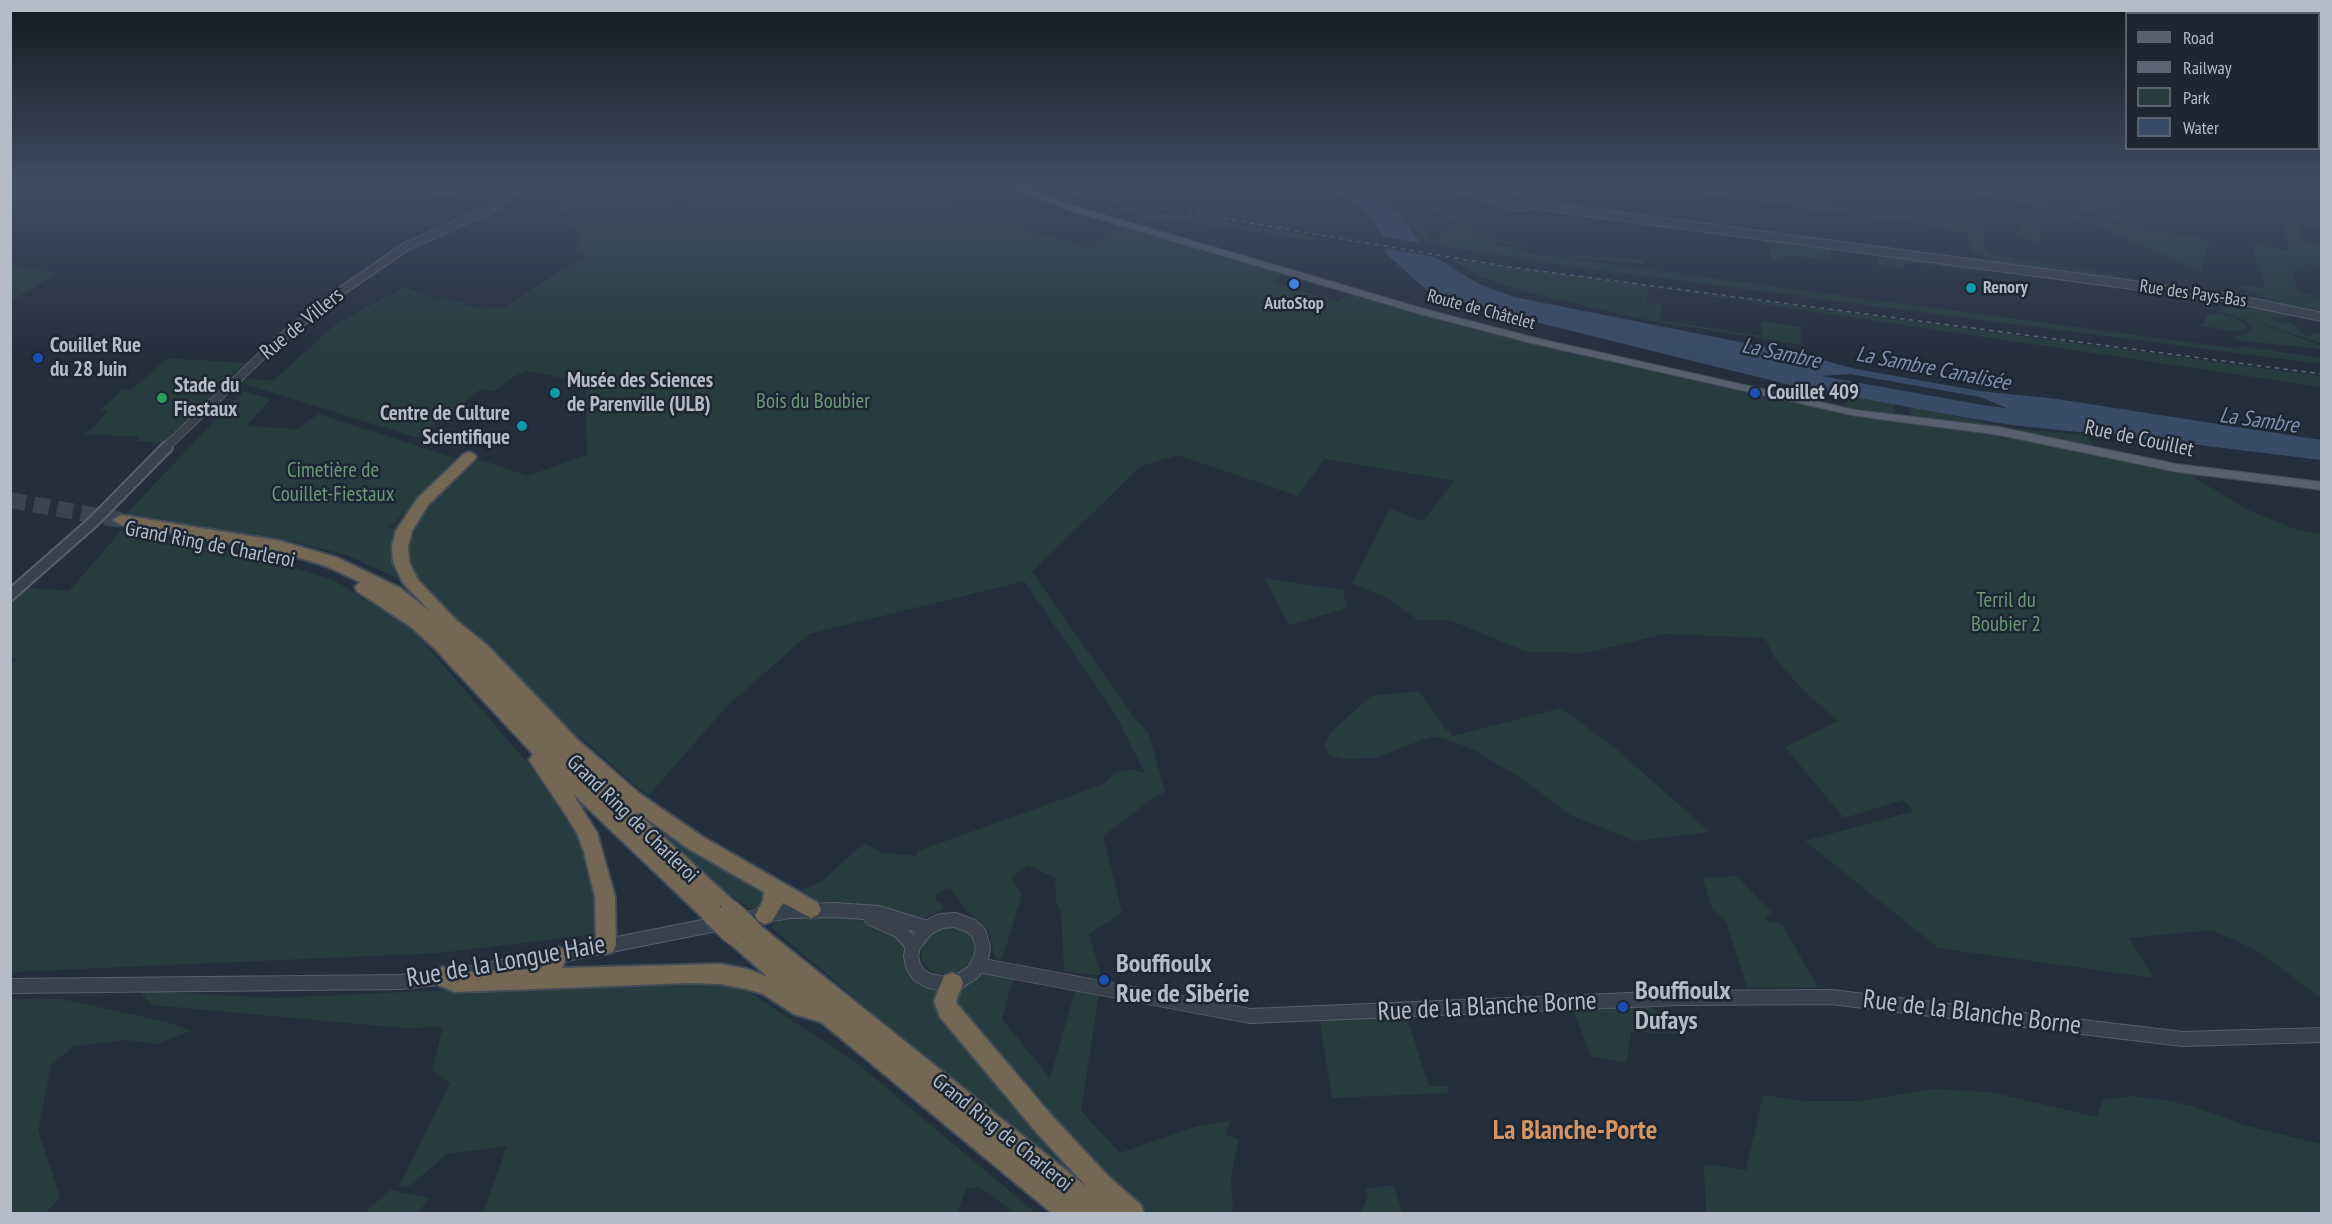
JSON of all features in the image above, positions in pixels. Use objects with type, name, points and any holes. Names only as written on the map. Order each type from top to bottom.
[{"type":"highway","points":[[469,457],[431,492],[411,516],[404,531],[400,546],[401,562],[411,583],[450,624],[482,650],[573,746],[633,799],[696,843],[811,909]]},
{"type":"highway","name":"Grand Ring de Charleroi","points":[[722,913],[445,631],[394,592],[367,577],[323,559],[265,543],[117,524],[266,552],[314,566],[358,584],[417,623],[595,805],[722,913],[750,926],[1101,1214]]},
{"type":"highway","points":[[445,631],[482,650]]},
{"type":"highway","points":[[530,740],[538,761],[587,832],[605,897],[606,945]]},
{"type":"highway","points":[[750,926],[773,903],[774,888]]},
{"type":"highway","name":"Grand Ring de Charleroi","points":[[750,926],[827,1013],[1072,1214]]},
{"type":"highway","points":[[553,979],[551,967],[557,956]]},
{"type":"highway","points":[[443,977],[455,982],[689,973],[720,974],[747,979],[770,987],[802,1007],[827,1013]]},
{"type":"highway","points":[[952,983],[945,1001],[948,1010],[1046,1125],[1101,1185],[1132,1214]]},
{"type":"main road","name":"Route de Châtelet","points":[[1194,244],[1535,342],[1856,413],[1950,426]]},
{"type":"main road","name":"Rue de Couillet","points":[[1950,426],[1999,430],[2186,469],[2322,486]]},
{"type":"street","name":"Rue de Villers","points":[[10,595],[93,522],[204,409],[273,345],[334,296],[411,244]]},
{"type":"street","name":"Rue des Pays-Bas","points":[[1828,244],[2230,298],[2322,317]]},
{"type":"street","name":"Rue de la Longue Haie","points":[[10,986],[401,982],[443,977],[606,945],[750,926],[811,909],[878,913],[927,928]]},
{"type":"street","name":"Rue de la Longue Haie","points":[[853,912],[900,931],[913,946]]},
{"type":"street","points":[[949,920],[961,921],[971,926],[979,933],[983,943],[983,954],[978,965],[965,978],[952,983],[934,983],[919,975],[912,962],[913,946],[918,936],[927,928],[949,920]]},
{"type":"street","name":"Rue de la Blanche Borne","points":[[978,965],[1250,1016],[1678,998],[1831,997],[2183,1039],[2322,1035]]},
{"type":"green space","name":"Bois du Boubier","points":[[577,244],[1075,244],[1091,249],[1096,244],[1185,244],[1282,273],[1273,283],[1339,302],[1348,294],[1460,326],[1640,369],[1863,417],[2038,439],[2194,475],[2195,478],[2248,510],[2297,530],[2321,534],[2321,998],[2256,950],[2212,930],[2129,938],[2154,978],[1938,948],[1805,841],[1914,811],[1903,800],[1844,818],[1785,747],[1838,721],[1804,691],[1776,660],[1765,638],[1665,634],[1585,653],[1527,652],[1450,620],[1418,620],[1386,597],[1352,584],[1390,509],[1423,521],[1454,481],[1324,459],[1298,496],[1178,455],[1141,466],[1032,572],[1136,720],[1149,734],[1165,792],[1149,801],[1103,836],[1122,913],[1089,934],[1101,976],[1064,971],[1061,912],[1056,902],[1055,878],[1028,865],[1011,878],[1020,891],[1021,898],[1002,959],[995,959],[988,930],[968,913],[950,888],[937,894],[935,900],[943,904],[943,909],[924,919],[804,899],[801,891],[821,882],[864,843],[883,853],[916,856],[918,851],[1104,784],[1114,773],[1132,769],[1145,773],[1115,714],[1024,581],[809,634],[728,705],[648,796],[520,684],[427,589],[411,569],[406,550],[412,528],[423,507],[469,463],[482,460],[527,476],[587,455],[585,383],[529,371],[515,376],[493,392],[481,389],[418,438],[238,382],[242,378],[273,381],[330,329],[406,287],[437,300],[441,296],[479,309],[487,306],[502,309],[561,270],[585,260],[584,255],[574,250]]},
{"type":"green space","points":[[1441,244],[1497,244],[1534,254],[2240,349],[2240,347],[2250,347],[2321,358],[2321,364],[1575,267]]},
{"type":"green space","points":[[1507,244],[1544,252],[1514,246]]},
{"type":"green space","points":[[1768,244],[1801,244],[1830,248],[1832,261],[1785,255],[1781,261],[1771,259]]},
{"type":"green space","points":[[1969,244],[1983,244],[1983,248],[1992,254],[2064,267],[2073,268],[2074,266],[2138,281],[2137,283],[1997,264],[1970,249]]},
{"type":"green space","points":[[2138,244],[2209,244],[2201,272]]},
{"type":"green space","points":[[2252,244],[2291,251],[2289,244],[2321,246],[2321,260],[2318,260],[2321,267],[2305,263],[2305,267],[2292,272],[2297,290],[2321,299],[2321,315],[2217,293],[2267,300],[2267,298],[2237,287],[2244,285],[2265,288]]},
{"type":"green space","points":[[1835,249],[1987,269],[1988,273],[1906,262],[1903,269],[1878,265],[1878,255]]},
{"type":"green space","points":[[1550,253],[1644,260],[1645,264],[1574,258]]},
{"type":"green space","points":[[1449,259],[2321,376],[2321,387],[1648,287],[1647,303],[1661,305],[1660,320],[1762,336],[1762,321],[1801,327],[1802,345],[1651,321],[1530,293],[1478,276]]},
{"type":"green space","points":[[11,265],[57,273],[11,301]]},
{"type":"green space","points":[[2218,307],[2277,309],[2285,312],[2290,315],[2287,318],[2273,317],[2272,319],[2281,324],[2291,322],[2306,336],[2321,332],[2321,343],[2234,314],[2321,346],[2321,349],[2236,340],[2234,336],[2246,335],[2251,331],[2252,326],[2245,320],[2214,309],[2188,309],[2214,308],[2225,311]]},
{"type":"green space","points":[[2220,314],[2234,318],[2246,325],[2246,329],[2234,331],[2200,326],[2205,322],[2205,315]]},
{"type":"green space","name":"Stade du Fiestaux","points":[[168,358],[245,363],[165,443],[137,441],[139,437],[84,434],[93,428],[108,411],[100,410],[123,389],[131,390]]},
{"type":"green space","points":[[1767,379],[1895,404],[1894,415],[1846,407],[1848,397],[1793,387]]},
{"type":"green space","name":"Cimetière de Couillet-Fiestaux","points":[[243,391],[271,399],[246,426],[297,429],[318,414],[461,460],[388,528],[391,529],[401,521],[394,540],[392,557],[404,581],[346,555],[296,542],[123,517]]},
{"type":"green space","points":[[1909,407],[2018,429],[2087,435],[2094,446],[1994,426],[1910,416]]},
{"type":"green space","points":[[121,531],[271,560],[335,581],[412,629],[543,781],[582,843],[601,889],[596,934],[440,953],[11,972],[10,667],[16,658],[11,658],[11,603],[27,588],[69,591]]},
{"type":"green space","points":[[1264,578],[1343,590],[1347,608],[1289,625]]},
{"type":"green space","points":[[1419,691],[1453,736],[1561,708],[1616,749],[1710,832],[1635,841],[1572,816],[1518,776],[1470,748],[1442,738],[1430,737],[1375,758],[1343,759],[1329,755],[1325,746],[1330,733],[1371,696]]},
{"type":"green space","points":[[630,802],[767,889],[763,906],[757,910],[749,908],[718,886],[645,821]]},
{"type":"green space","points":[[1737,876],[1772,913],[1765,917],[1769,922],[1782,924],[1818,988],[1747,987],[1726,922],[1712,909],[1703,878]]},
{"type":"green space","points":[[833,915],[880,925],[905,939],[904,961],[912,975],[940,989],[1089,1179],[1081,1183],[771,927],[780,920]]},
{"type":"green space","points":[[952,926],[968,931],[973,937],[976,952],[972,960],[959,972],[933,973],[922,961],[922,945],[934,931]]},
{"type":"green space","points":[[986,972],[1018,974],[1011,986],[1002,1019],[1050,1078],[1076,987],[1099,994],[1081,1111],[1120,1153],[1197,1126],[1230,1121],[1225,1134],[1239,1140],[1231,1176],[1233,1213],[1147,1213],[1136,1204],[1051,1114],[952,1000],[954,989]]},
{"type":"green space","points":[[719,984],[749,992],[858,1064],[1036,1213],[1014,1213],[980,1187],[966,1189],[957,1213],[483,1213],[507,1146],[447,1154],[411,1185],[399,1187],[450,1083],[432,1070],[443,1027],[403,1028],[152,1005],[139,991],[276,998],[554,985]]},
{"type":"green space","points":[[11,999],[61,999],[167,1022],[191,1031],[157,1044],[126,1040],[74,1046],[51,1065],[38,1130],[60,1197],[46,1213],[11,1213]]},
{"type":"green space","points":[[1572,1006],[1650,1006],[1668,1019],[1680,1034],[1631,1032],[1627,1063],[1591,1056]]},
{"type":"green space","points":[[1406,1015],[1429,1086],[1447,1086],[1449,1093],[1332,1098],[1320,1023],[1325,1020]]},
{"type":"green space","points":[[1933,1089],[1990,1092],[2097,1117],[2102,1100],[2132,1096],[2169,1101],[2192,1106],[2244,1125],[2321,1144],[2321,1213],[1706,1213],[1704,1164],[1746,1170],[1763,1095],[1803,1101],[1858,1101]]},
{"type":"green space","points":[[1394,1185],[1402,1213],[1361,1213],[1368,1195],[1365,1189]]},
{"type":"green space","points":[[390,1190],[429,1198],[418,1213],[364,1213]]},
{"type":"water","name":"La Sambre","points":[[1387,244],[1422,244],[1435,257],[1477,283],[1514,297],[1800,354],[1856,369],[1980,391],[2057,399],[2321,440],[2321,460],[2012,425],[1795,386],[1519,318],[1428,291],[1384,252],[1389,247]],"holes":[[[1850,374],[1980,397],[2007,408],[2060,414],[1988,406],[1821,376]]]},
{"type":"pier","points":[[1382,244],[1427,244],[1440,258],[1384,248]]},
{"type":"tunnel","points":[[10,500],[121,520]]},
{"type":"railway","points":[[1374,244],[1509,267],[2322,374]]},
{"type":"place","name":"AutoStop","points":[[1294,284]]},
{"type":"place","name":"Renory","points":[[1971,288]]},
{"type":"place","name":"Couillet Rue du 28 Juin","points":[[38,358]]},
{"type":"place","name":"Musée des Sciences de Parenville (ULB)","points":[[555,393]]},
{"type":"place","name":"Couillet 409","points":[[1755,393]]},
{"type":"place","name":"Stade du Fiestaux","points":[[162,398]]},
{"type":"place","name":"Centre de Culture Scientifique","points":[[522,426]]},
{"type":"place","name":"Bouffioulx Rue de Sibérie","points":[[1104,980]]},
{"type":"place","name":"Bouffioulx Dufays","points":[[1623,1007]]},
{"type":"district","name":"La Blanche-Porte","points":[[1575,1131]]},
{"type":"water label","name":"La Sambre Canalisée","points":[[1933,369]]},
{"type":"park label","name":"Terril du Boubier 2","points":[[2006,613]]}]
